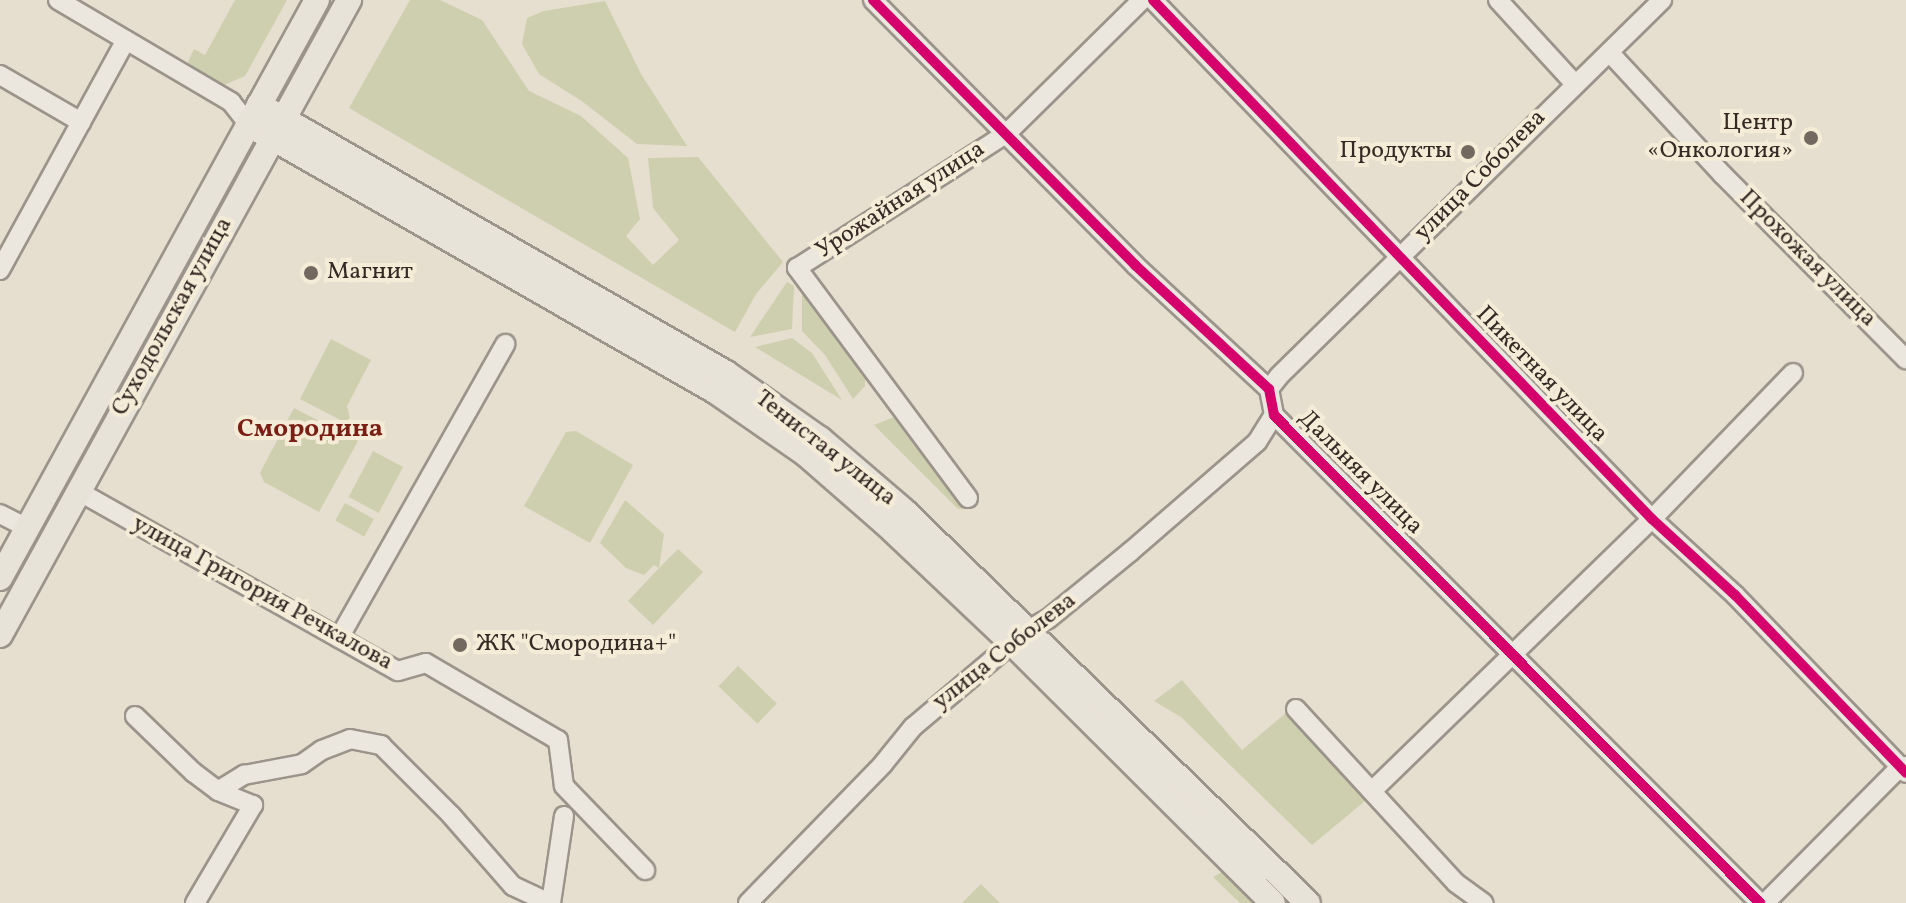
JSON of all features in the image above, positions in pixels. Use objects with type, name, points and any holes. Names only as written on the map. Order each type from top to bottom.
[{"type":"main road","name":"Суходольская улица","points":[[0,578],[317,0]]},
{"type":"main road","name":"Суходольская улица","points":[[0,635],[349,0]]},
{"type":"main road","name":"Тенистая улица","points":[[254,115],[715,391],[807,455],[1019,637],[1308,903]]},
{"type":"main road","name":"Тенистая улица","points":[[1019,637],[1273,903]]},
{"type":"street","points":[[58,0],[254,115]]},
{"type":"street","points":[[873,0],[1135,265],[1269,389]]},
{"type":"street","name":"Урожайная улица","points":[[968,498],[797,268],[1006,134],[1142,0]]},
{"type":"street","name":"Пикетная улица","points":[[1153,0],[1652,519],[1735,595],[1904,769]]},
{"type":"street","points":[[1498,0],[1575,84]]},
{"type":"street","name":"улица Соболева","points":[[1269,389],[1662,0]]},
{"type":"street","points":[[0,270],[126,40]]},
{"type":"street","name":"Прохожая улица","points":[[1610,53],[1723,175],[1906,359]]},
{"type":"street","points":[[0,75],[81,122]]},
{"type":"street","points":[[339,638],[505,344]]},
{"type":"street","points":[[1372,791],[1652,519],[1793,373]]},
{"type":"street","name":"Дальняя улица","points":[[1269,389],[1274,415],[1763,903]]},
{"type":"street","name":"улица Соболева","points":[[748,903],[883,764],[913,727],[1019,637],[1048,619],[1130,552],[1257,442],[1274,415]]},
{"type":"street","name":"улица Григория Речкалова","points":[[78,491],[398,671],[426,663],[558,740],[564,786],[645,870]]},
{"type":"street","points":[[0,514],[27,528]]},
{"type":"street","points":[[1296,709],[1456,883],[1484,903]]},
{"type":"street","points":[[135,716],[218,791],[253,805],[195,903]]},
{"type":"street","points":[[218,791],[244,775],[302,764],[350,739],[381,745],[451,815],[513,886],[550,903],[564,816]]},
{"type":"street","points":[[1763,903],[1904,769]]},
{"type":"green space","points":[[235,0],[287,0],[245,76],[224,85],[190,68],[188,61],[194,49],[205,55]]},
{"type":"green space","points":[[410,0],[440,0],[482,20],[529,91],[581,116],[628,158],[640,219],[626,236],[653,265],[679,240],[653,208],[648,158],[698,157],[783,262],[756,294],[735,332],[349,108]]},
{"type":"green space","points":[[605,1],[641,74],[687,146],[637,144],[583,102],[539,74],[522,44],[527,18],[544,11]]},
{"type":"green space","points":[[787,282],[794,286],[792,329],[750,337]]},
{"type":"green space","points":[[802,291],[865,373],[865,386],[853,399],[825,355],[802,331]]},
{"type":"green space","points":[[792,338],[812,353],[842,400],[755,347]]},
{"type":"green space","points":[[331,339],[371,360],[347,406],[352,426],[300,399]]},
{"type":"green space","points":[[294,408],[358,441],[319,512],[264,482],[260,473]]},
{"type":"green space","points":[[894,417],[901,421],[965,508],[958,509],[874,425]]},
{"type":"green space","points":[[576,431],[633,465],[590,543],[524,506],[566,432]]},
{"type":"green space","points":[[373,451],[403,467],[379,513],[349,497]]},
{"type":"green space","points":[[625,500],[664,534],[659,568],[654,565],[644,575],[626,568],[600,543]]},
{"type":"green space","points":[[345,503],[374,519],[364,536],[335,520]]},
{"type":"green space","points":[[678,549],[703,572],[653,625],[628,601]]},
{"type":"green space","points":[[738,666],[777,704],[757,724],[719,686]]},
{"type":"green space","points":[[1182,680],[1242,750],[1287,712],[1365,801],[1312,845],[1181,717],[1154,701]]},
{"type":"green space","points":[[1227,869],[1265,903],[1240,903],[1213,877]]},
{"type":"green space","points":[[981,884],[1000,903],[962,903]]},
{"type":"cycle path","points":[[873,0],[1135,265],[1269,389],[1274,415],[1760,903]]},
{"type":"cycle path","points":[[1153,0],[1652,519],[1735,595],[1906,773]]},
{"type":"place","name":"Центр «Онкология»","points":[[1811,138]]},
{"type":"place","name":"Продукты","points":[[1468,152]]},
{"type":"place","name":"Магнит","points":[[311,273]]},
{"type":"place","name":"ЖК \"Смородина+\"","points":[[460,645]]},
{"type":"district","name":"Смородина","points":[[310,430]]}]
